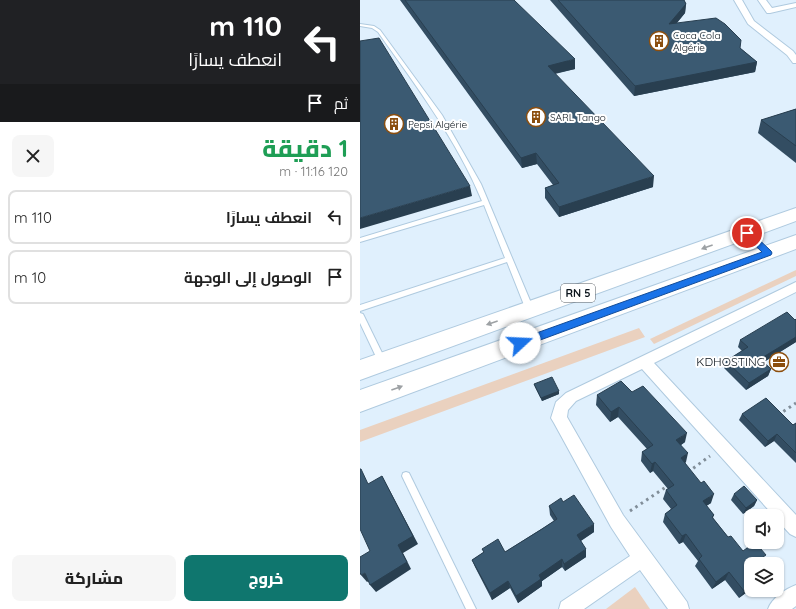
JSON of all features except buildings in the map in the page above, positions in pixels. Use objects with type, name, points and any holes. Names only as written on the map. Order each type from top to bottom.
[{"type":"highway","name":"RN 5","points":[[360,370],[747,233],[796,214]]},
{"type":"highway","points":[[747,233],[768,253]]},
{"type":"highway","name":"RN 5","points":[[360,401],[796,242]]},
{"type":"street","points":[[738,0],[751,22],[790,52],[796,61]]},
{"type":"street","points":[[762,0],[770,11],[796,5]]},
{"type":"street","points":[[680,609],[642,558],[617,521],[559,418],[561,407],[571,397],[796,287]]},
{"type":"street","points":[[644,361],[796,528]]},
{"type":"street","points":[[568,609],[642,558]]},
{"type":"street","points":[[777,609],[796,594]]},
{"type":"lane","points":[[360,25],[373,27],[379,31],[438,115],[478,184],[530,310]]},
{"type":"lane","points":[[360,240],[486,202]]},
{"type":"lane","points":[[360,308],[509,259]]},
{"type":"lane","points":[[360,316],[382,362]]},
{"type":"lane","points":[[406,476],[471,609]]},
{"type":"path","points":[[775,418],[796,403]]},
{"type":"path","points":[[685,474],[722,448]]},
{"type":"path","points":[[617,521],[672,482]]},
{"type":"shaded area","points":[[796,270],[796,276],[654,344],[650,339]]},
{"type":"shaded area","points":[[639,328],[645,337],[360,442],[360,430]]},
{"type":"shaded area","points":[[635,587],[650,609],[606,609]]},
{"type":"place","name":"Coca Cola Algérie","points":[[659,41]]},
{"type":"place","name":"SARL Tango","points":[[536,117]]},
{"type":"place","name":"Pepsi Algérie","points":[[394,124]]},
{"type":"place","name":"KDHOSTING","points":[[779,362]]},
{"type":"route","points":[[520,343],[768,253],[747,233]]}]
